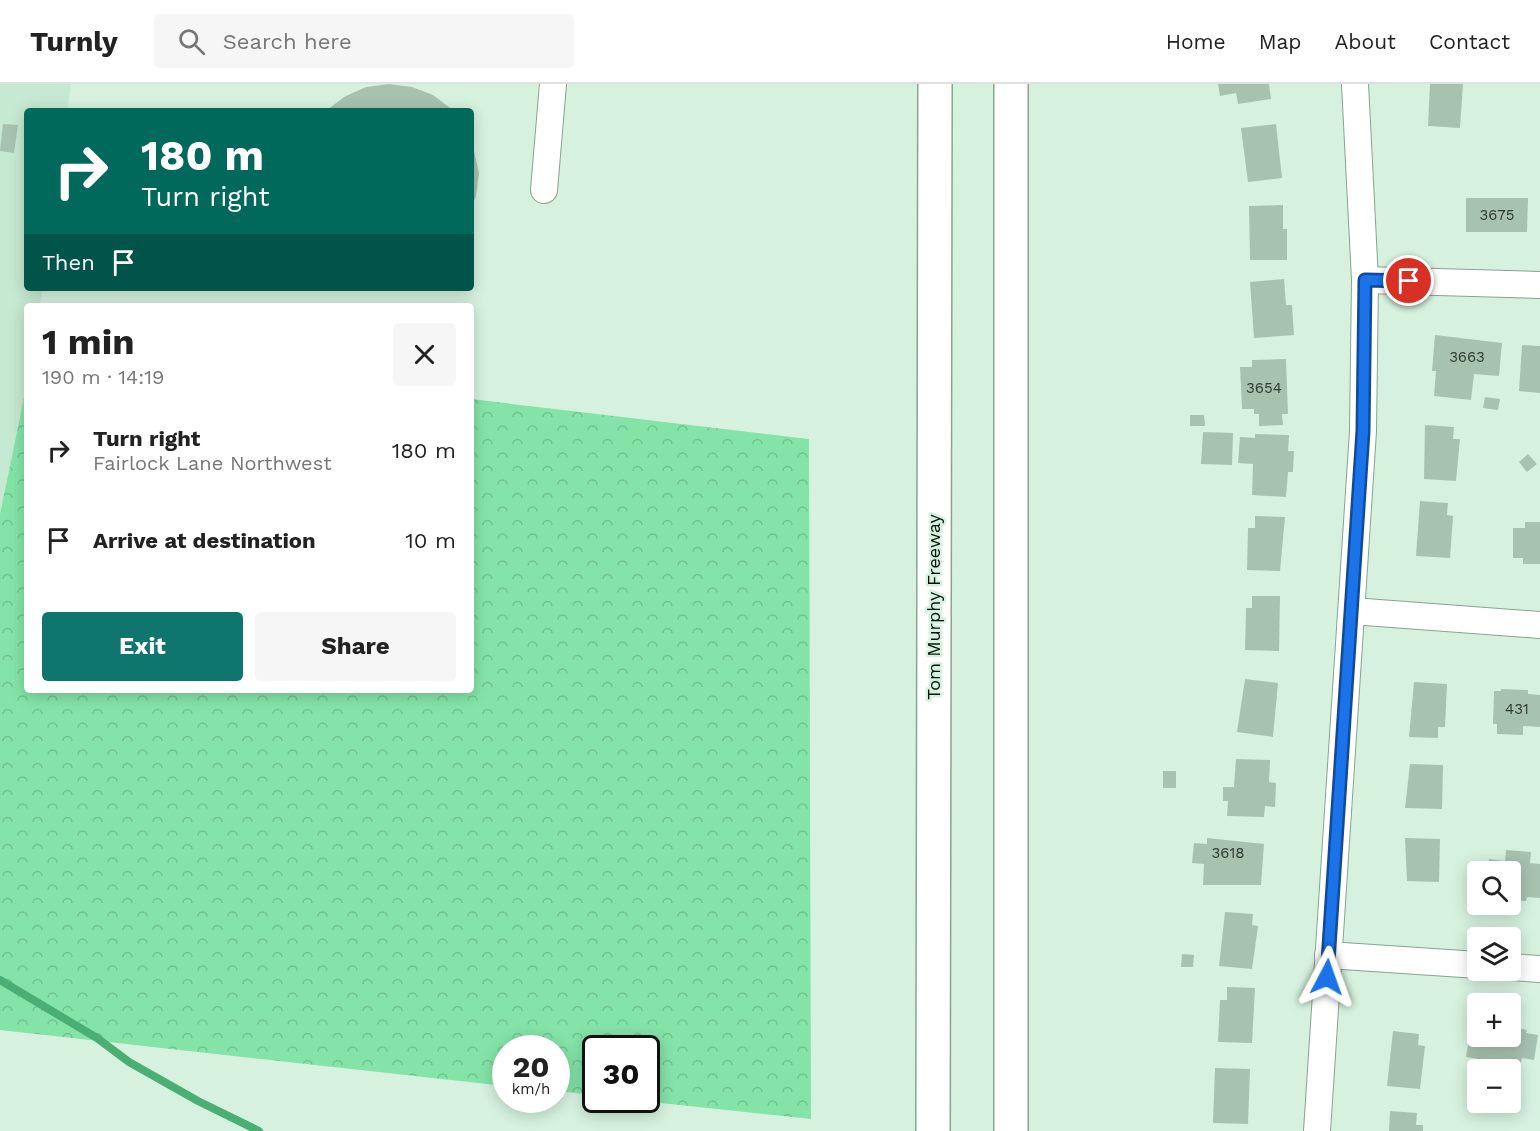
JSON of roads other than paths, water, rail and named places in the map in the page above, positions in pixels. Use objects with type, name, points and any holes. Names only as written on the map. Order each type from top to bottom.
[{"type":"highway","name":"Tom Murphy Freeway","points":[[933,1131],[935,84]]},
{"type":"highway","points":[[1011,84],[1011,1131]]},
{"type":"street","points":[[544,190],[553,84]]},
{"type":"street","points":[[1317,1131],[1363,431],[1365,280],[1355,84]]},
{"type":"street","points":[[1365,280],[1540,285]]},
{"type":"street","points":[[1352,611],[1540,625]]},
{"type":"street","points":[[1328,955],[1467,964]]},
{"type":"street","points":[[1521,968],[1540,969]]},
{"type":"waterway","points":[[0,980],[97,1038],[129,1062],[198,1101],[259,1131]]}]
